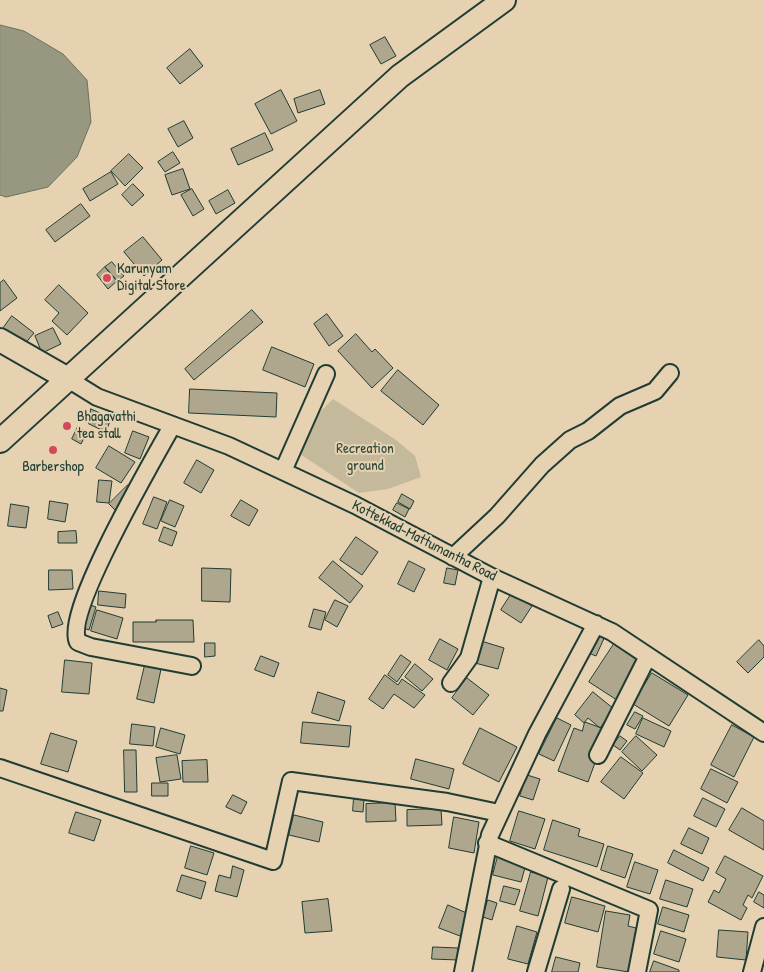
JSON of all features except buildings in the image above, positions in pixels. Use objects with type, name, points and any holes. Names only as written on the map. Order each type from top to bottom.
[{"type":"main road","points":[[0,441],[400,76],[504,0]]},
{"type":"main road","points":[[0,340],[68,379]]},
{"type":"main road","points":[[0,359],[68,379]]},
{"type":"street","points":[[453,557],[496,516],[542,465],[570,440],[588,431],[620,406],[655,391],[670,373]]},
{"type":"street","points":[[283,471],[326,374]]},
{"type":"street","name":"Kottekkad-Mattumantha Road","points":[[68,379],[97,397],[229,446],[354,504],[492,577],[612,632],[764,733]]},
{"type":"street","points":[[172,426],[90,584],[78,614],[76,638],[78,642],[91,647],[192,666]]},
{"type":"street","points":[[451,683],[469,658],[492,577]]},
{"type":"street","points":[[462,972],[487,844],[537,734],[596,624]]},
{"type":"street","points":[[598,755],[648,656]]},
{"type":"street","points":[[0,768],[272,861],[291,781],[447,802],[500,813]]},
{"type":"street","points":[[487,844],[649,910],[637,972]]},
{"type":"street","points":[[536,972],[561,889]]},
{"type":"street","points":[[752,972],[764,927]]},
{"type":"green space","name":"Recreation ground","points":[[333,399],[396,440],[415,456],[421,477],[388,489],[359,493],[300,454],[316,416]]},
{"type":"shaded area","points":[[0,25],[24,31],[63,54],[87,80],[91,122],[77,157],[48,187],[6,197],[0,195]]},
{"type":"place","name":"Karunyam Digital Store","points":[[107,278]]},
{"type":"place","name":"Bhagavathi tea stall","points":[[67,426]]},
{"type":"place","name":"Barbershop","points":[[53,450]]}]
